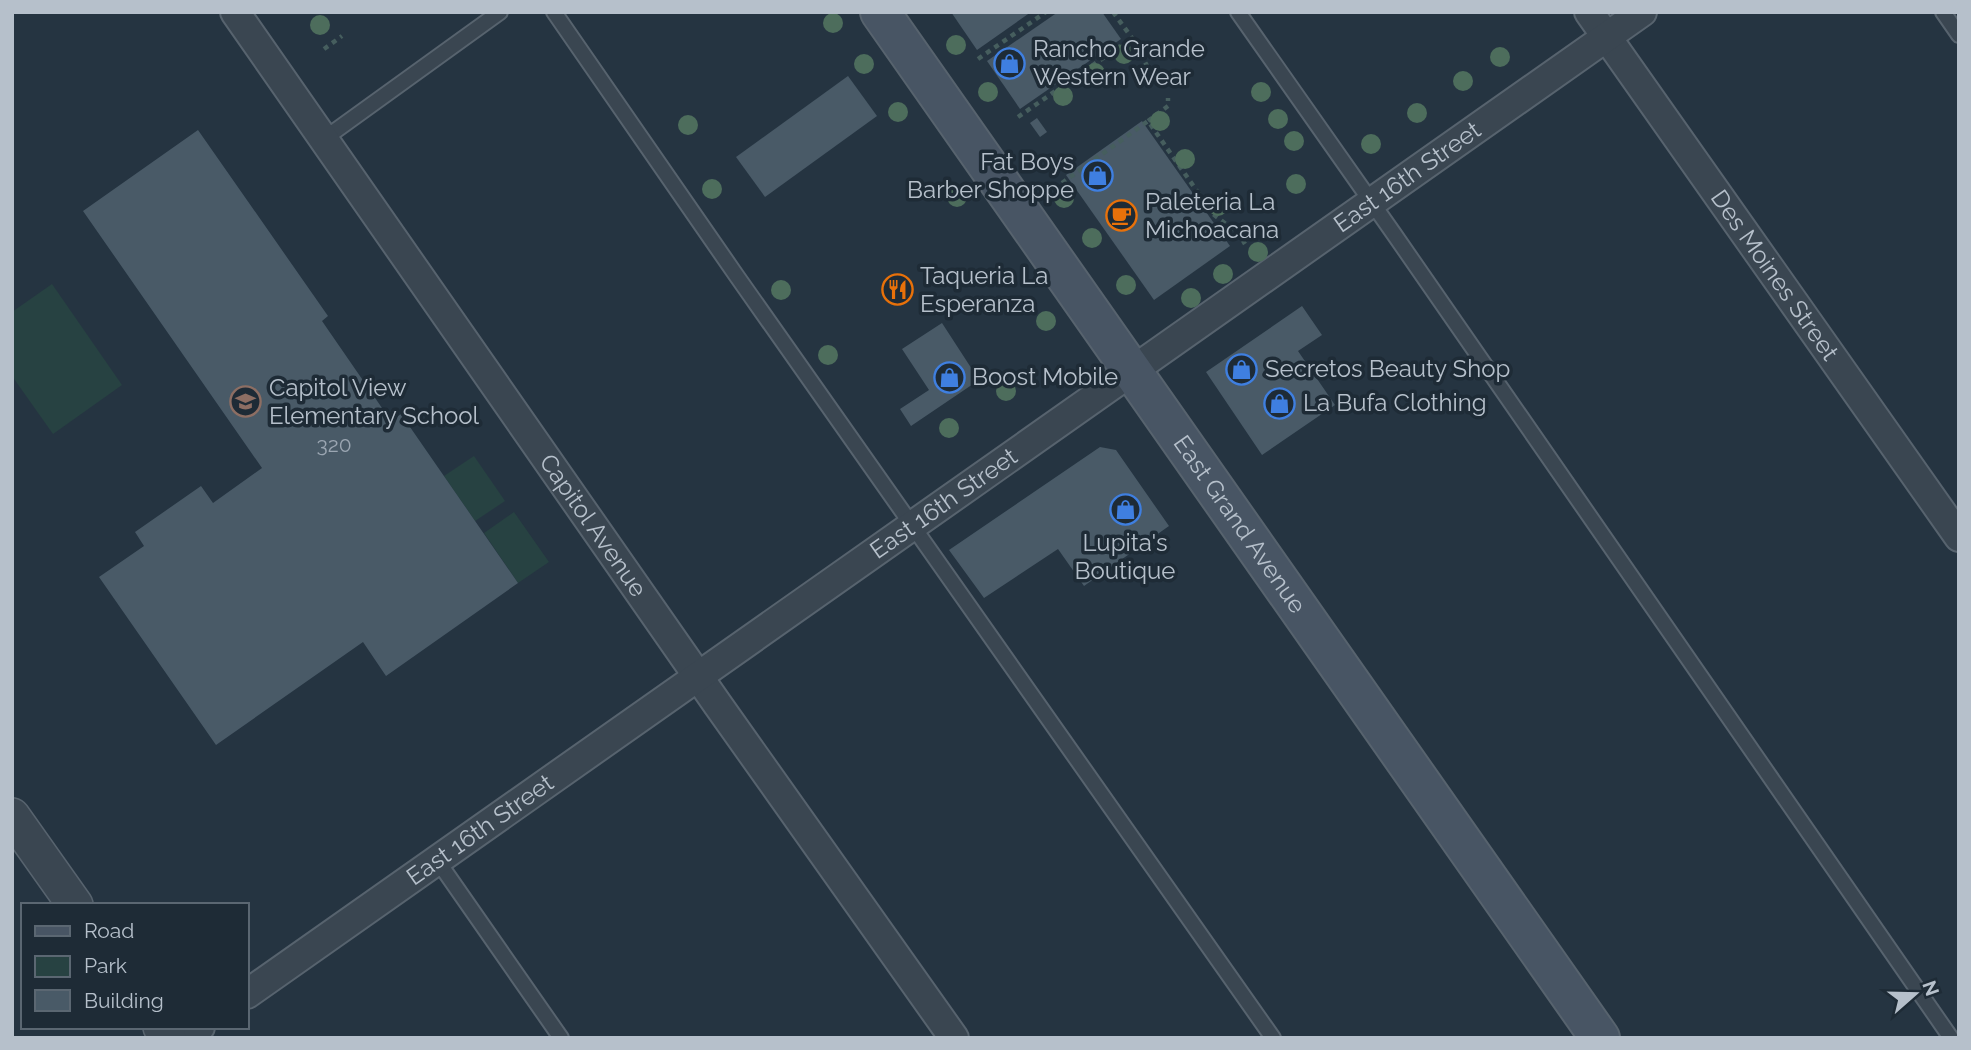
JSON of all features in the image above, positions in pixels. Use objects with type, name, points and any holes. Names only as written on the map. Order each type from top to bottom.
[{"type":"main road","name":"East Grand Avenue","points":[[880,12],[1600,1038]]},
{"type":"street","name":"Capitol Avenue","points":[[235,12],[954,1038]]},
{"type":"street","name":"Des Moines Street","points":[[1589,12],[1959,537]]},
{"type":"street","name":"East 16th Street","points":[[248,993],[1642,12]]},
{"type":"street","points":[[12,816],[74,903]]},
{"type":"lane","points":[[324,139],[500,12]]},
{"type":"lane","points":[[554,12],[1272,1038]]},
{"type":"lane","points":[[1238,12],[1951,1038]]},
{"type":"lane","points":[[1943,12],[1959,35]]},
{"type":"lane","points":[[437,860],[561,1038]]},
{"type":"path","points":[[978,59],[1046,12]]},
{"type":"path","points":[[1113,12],[1132,38],[1152,75]]},
{"type":"path","points":[[324,49],[342,36]]},
{"type":"path","points":[[1018,117],[1132,38]]},
{"type":"path","points":[[1062,183],[1168,106],[1168,98]]},
{"type":"path","points":[[1148,121],[1213,214],[1239,234],[1245,244]]},
{"type":"green space","points":[[52,284],[122,385],[53,434],[12,376],[12,312]]},
{"type":"green space","points":[[474,456],[505,501],[475,521],[444,476]]},
{"type":"green space","points":[[514,512],[549,562],[518,583],[484,533]]},
{"type":"building","points":[[951,12],[1031,12],[977,50]]},
{"type":"building","points":[[1058,12],[1102,12],[1121,39],[1020,109],[987,61]]},
{"type":"building","points":[[848,76],[877,116],[765,197],[736,157]]},
{"type":"building","points":[[1037,118],[1047,132],[1040,137],[1030,123]]},
{"type":"building","points":[[1142,121],[1230,246],[1154,300],[1066,175]]},
{"type":"building","points":[[198,130],[328,316],[322,321],[391,421],[401,414],[518,583],[386,676],[363,642],[216,745],[99,577],[144,546],[135,532],[201,486],[213,503],[262,468],[83,211]]},
{"type":"building","points":[[1302,306],[1322,335],[1298,351],[1335,405],[1262,455],[1206,372]]},
{"type":"building","name":"Boost Mobile","points":[[942,323],[979,380],[911,426],[900,409],[929,390],[902,349]]},
{"type":"building","points":[[1100,447],[1116,450],[1169,526],[1084,586],[1058,549],[984,598],[949,550]]},
{"type":"place","name":"Rancho Grande Western Wear","points":[[1010,63]]},
{"type":"place","name":"Fat Boys Barber Shoppe","points":[[1097,176]]},
{"type":"place","name":"Paleteria La Michoacana","points":[[1122,216]]},
{"type":"place","name":"Taqueria La Esperanza","points":[[897,290]]},
{"type":"place","name":"Secretos Beauty Shop","points":[[1242,369]]},
{"type":"place","name":"Boost Mobile","points":[[949,377]]},
{"type":"place","name":"Capitol View Elementary School","points":[[246,402]]},
{"type":"place","name":"La Bufa Clothing","points":[[1280,403]]},
{"type":"place","name":"Lupita's Boutique","points":[[1125,509]]}]
